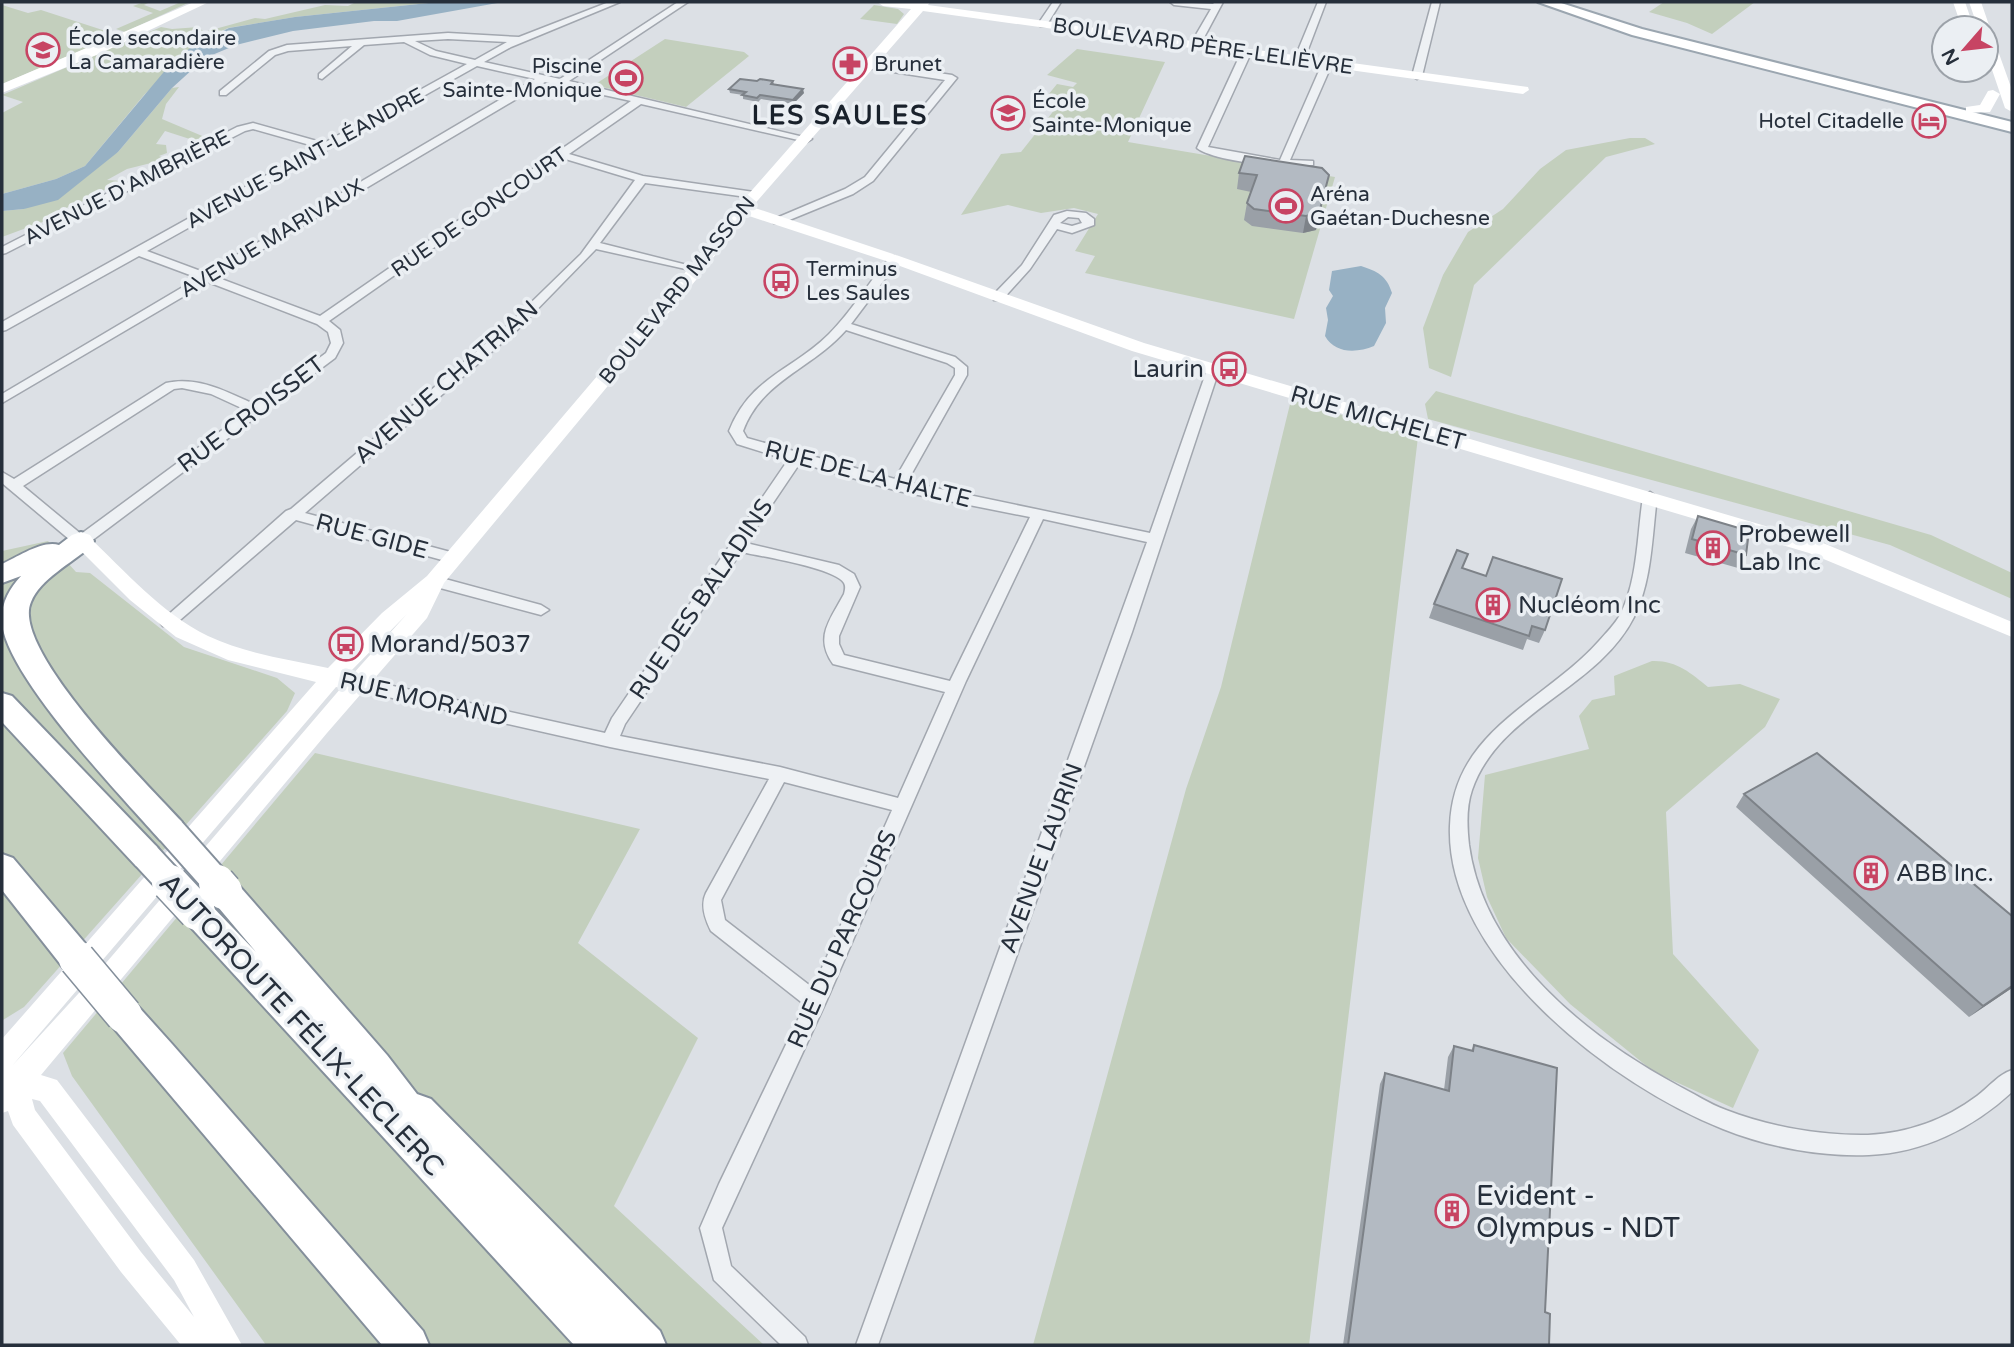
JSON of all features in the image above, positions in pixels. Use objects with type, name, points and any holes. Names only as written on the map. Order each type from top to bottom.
[{"type":"highway","points":[[2,574],[81,541]]},
{"type":"highway","points":[[81,541],[28,585],[17,601],[14,621],[26,652],[47,684],[375,1067],[646,1345]]},
{"type":"highway","name":"AUTOROUTE FÉLIX-LECLERC","points":[[2,704],[601,1345]]},
{"type":"highway","points":[[2,867],[314,1238],[409,1345]]},
{"type":"highway","points":[[2,895],[48,942],[67,947]]},
{"type":"highway","points":[[375,1067],[518,1257]]},
{"type":"main road","points":[[2,89],[204,2]]},
{"type":"main road","name":"BOULEVARD PÈRE-LELIÈVRE","points":[[883,2],[921,4],[1043,24],[1522,90]]},
{"type":"main road","points":[[1545,2],[1637,32],[1824,79],[2009,119]]},
{"type":"main road","name":"BOULEVARD MASSON","points":[[346,681],[420,613],[434,581],[695,270],[754,195],[807,139],[921,4]]},
{"type":"main road","points":[[1824,79],[2009,119]]},
{"type":"main road","points":[[1989,84],[2009,119]]},
{"type":"main road","points":[[2000,84],[2009,119]]},
{"type":"main road","points":[[1971,110],[1985,109],[1993,94]]},
{"type":"main road","name":"RUE MICHELET","points":[[743,209],[894,259],[1138,347],[1816,548],[2012,630]]},
{"type":"main road","name":"RUE MORAND","points":[[81,541],[168,622],[201,641],[244,656],[346,681]]},
{"type":"main road","points":[[2,1058],[107,941],[198,831],[346,681]]},
{"type":"main road","points":[[6,1086],[109,978],[346,681]]},
{"type":"main road","points":[[6,1086],[23,1116],[131,1262],[186,1329],[203,1345]]},
{"type":"main road","points":[[6,1086],[48,1089],[184,1270],[227,1345]]},
{"type":"street","name":"AVENUE SAINT-LÉANDRE","points":[[2,327],[323,146],[519,40],[616,2]]},
{"type":"street","points":[[562,82],[684,2]]},
{"type":"street","points":[[1043,24],[1057,2]]},
{"type":"street","points":[[1174,2],[1218,4],[1195,45]]},
{"type":"street","points":[[1299,60],[1322,2]]},
{"type":"street","points":[[1417,76],[1436,2]]},
{"type":"street","points":[[223,93],[276,51],[404,38],[488,36],[519,40]]},
{"type":"street","points":[[404,38],[433,53],[807,139]]},
{"type":"street","points":[[322,76],[363,41]]},
{"type":"street","points":[[1246,53],[1202,148],[1283,164],[1309,163]]},
{"type":"street","points":[[1283,164],[1327,64]]},
{"type":"street","points":[[778,221],[802,207],[857,189],[869,179],[952,78],[870,66]]},
{"type":"street","name":"AVENUE MARIVAUX","points":[[2,399],[544,78]]},
{"type":"street","name":"RUE DE GONCOURT","points":[[320,321],[638,101]]},
{"type":"street","name":"AVENUE D'AMBRIÈRE","points":[[2,251],[241,129],[253,126],[323,146]]},
{"type":"street","points":[[562,155],[642,179],[754,195]]},
{"type":"street","name":"AVENUE CHATRIAN","points":[[168,622],[291,514],[514,326],[594,244],[642,179]]},
{"type":"street","points":[[998,297],[1026,267],[1054,225]]},
{"type":"street","points":[[594,244],[695,270]]},
{"type":"street","name":"RUE CROISSET","points":[[81,541],[331,355],[337,343],[334,330],[320,321],[137,251]]},
{"type":"street","name":"RUE DE LA HALTE","points":[[894,259],[820,350],[768,382],[739,420],[736,431],[742,441],[796,459],[898,486],[1155,539]]},
{"type":"street","points":[[843,325],[951,360],[961,367],[961,375],[898,486]]},
{"type":"street","name":"AVENUE LAURIN","points":[[867,1345],[1213,370]]},
{"type":"street","points":[[8,481],[171,386],[200,386],[257,410]]},
{"type":"street","name":"RUE DES BALADINS","points":[[610,741],[618,722],[796,459]]},
{"type":"street","name":"RUE MORAND","points":[[8,481],[81,541]]},
{"type":"street","points":[[1650,498],[1640,565],[1628,615],[1601,653],[1578,674],[1504,726],[1479,755],[1463,794],[1458,826],[1467,881],[1480,915],[1500,948],[1528,983],[1565,1018],[1657,1086],[1726,1121],[1796,1139],[1870,1145],[1891,1143],[1952,1127],[1990,1100],[2012,1079]]},
{"type":"street","name":"RUE GIDE","points":[[291,514],[453,558]]},
{"type":"street","name":"RUE DU PARCOURS","points":[[797,1345],[722,1272],[711,1228],[816,1002],[902,806],[1038,515]]},
{"type":"street","points":[[737,547],[834,569],[849,578],[853,586],[851,594],[829,640],[830,652],[839,660],[956,689]]},
{"type":"street","points":[[434,581],[541,610]]},
{"type":"street","name":"RUE MORAND","points":[[346,681],[610,741],[780,774],[902,806]]},
{"type":"street","points":[[780,774],[712,899],[713,913],[718,925],[816,1002]]},
{"type":"green space","points":[[150,2],[144,5],[160,11],[181,2],[190,2],[125,32],[116,29],[153,13],[133,6]]},
{"type":"green space","points":[[356,2],[438,2],[295,17],[228,28],[197,43],[144,95],[85,166],[56,179],[2,194],[2,113],[23,102],[2,95],[161,27],[199,27],[204,32],[255,18],[265,19],[325,5],[348,6]]},
{"type":"green space","points":[[1664,2],[1755,2],[1712,34],[1687,23],[1649,12]]},
{"type":"green space","name":"École secondaire La Camaradière","points":[[2,5],[28,13],[41,10],[118,35],[2,84]]},
{"type":"green space","points":[[874,5],[898,9],[904,14],[897,24],[860,19]]},
{"type":"green space","points":[[665,39],[744,52],[749,56],[686,107],[594,85]]},
{"type":"green space","points":[[1077,49],[1165,62],[1128,142],[1335,177],[1294,319],[1085,273],[1095,256],[1075,251],[1098,214],[1074,208],[1041,213],[1008,205],[961,215],[1001,154],[1021,152],[1063,99],[1048,95],[1057,84],[1073,87],[1077,83],[1047,75]]},
{"type":"green space","points":[[179,87],[166,104],[162,119],[207,138],[199,142],[165,131],[156,144],[166,145],[167,153],[159,156],[167,159],[127,169],[107,180],[122,181],[81,202],[74,202],[56,217],[2,237],[2,211],[24,209],[118,152],[172,88]]},
{"type":"green space","points":[[1630,138],[1645,138],[1655,144],[1606,157],[1474,285],[1451,377],[1429,368],[1423,328],[1443,275],[1468,232],[1503,209],[1540,169],[1566,150]]},
{"type":"green space","points":[[1436,391],[1931,535],[2012,573],[2012,599],[1890,545],[1428,419],[1425,404]]},
{"type":"green space","points":[[1291,400],[1418,437],[1309,1345],[1033,1345],[1186,789],[1221,687]]},
{"type":"green space","points":[[48,541],[76,572],[90,573],[184,647],[277,678],[295,693],[287,711],[24,1007],[3,1020],[2,551]]},
{"type":"green space","points":[[1652,661],[1676,665],[1708,687],[1740,684],[1780,699],[1765,727],[1666,812],[1673,954],[1759,1050],[1733,1108],[1654,1072],[1570,1004],[1506,938],[1487,897],[1478,858],[1485,775],[1589,749],[1579,716],[1592,700],[1615,695],[1614,676]]},
{"type":"green space","points":[[315,753],[640,829],[578,943],[698,1038],[614,1206],[764,1345],[266,1345],[72,1076],[63,1053]]},
{"type":"water","points":[[438,2],[503,2],[397,21],[374,21],[293,31],[236,45],[205,58],[172,88],[118,152],[58,200],[24,209],[2,211],[2,194],[56,179],[85,166],[173,61],[197,43],[229,28],[295,17]]},
{"type":"water","points":[[1361,266],[1381,275],[1392,293],[1385,308],[1386,323],[1374,346],[1361,350],[1340,349],[1325,336],[1328,320],[1326,308],[1333,296],[1329,290],[1332,271]]},
{"type":"building","points":[[740,79],[773,81],[771,84],[803,89],[793,100],[760,95],[757,98],[742,95],[746,92],[729,89]]},
{"type":"building","points":[[1245,156],[1322,168],[1329,175],[1319,213],[1306,216],[1254,209],[1247,203],[1257,175],[1239,173]]},
{"type":"building","points":[[1698,516],[1749,531],[1746,555],[1692,539]]},
{"type":"building","name":"Nucléom Inc","points":[[1457,550],[1468,554],[1462,568],[1486,576],[1493,557],[1562,579],[1545,630],[1532,626],[1529,636],[1434,604]]},
{"type":"building","name":"ABB Inc.","points":[[1817,753],[2012,916],[2012,986],[1983,1006],[1744,794]]},
{"type":"building","name":"Evident - Olympus - NDT","points":[[1474,1045],[1557,1068],[1545,1312],[1550,1314],[1549,1345],[1348,1345],[1385,1073],[1449,1091],[1454,1046],[1473,1051]]},
{"type":"place","name":"École secondaire La Camaradière","points":[[43,50]]},
{"type":"place","name":"Brunet","points":[[850,64]]},
{"type":"place","name":"Piscine Sainte-Monique","points":[[626,78]]},
{"type":"place","name":"École Sainte-Monique","points":[[1008,113]]},
{"type":"place","name":"Hotel Citadelle","points":[[1929,121]]},
{"type":"place","name":"Aréna Gaétan-Duchesne","points":[[1286,206]]},
{"type":"place","name":"Terminus Les Saules","points":[[781,281]]},
{"type":"place","name":"Laurin","points":[[1229,369]]},
{"type":"place","name":"Probewell Lab Inc","points":[[1713,548]]},
{"type":"place","name":"Nucléom Inc","points":[[1493,605]]},
{"type":"place","name":"Morand/5037","points":[[346,644]]},
{"type":"place","name":"ABB Inc.","points":[[1871,873]]},
{"type":"place","name":"Evident - Olympus - NDT","points":[[1452,1211]]},
{"type":"district","name":"LES SAULES","points":[[840,115]]}]
